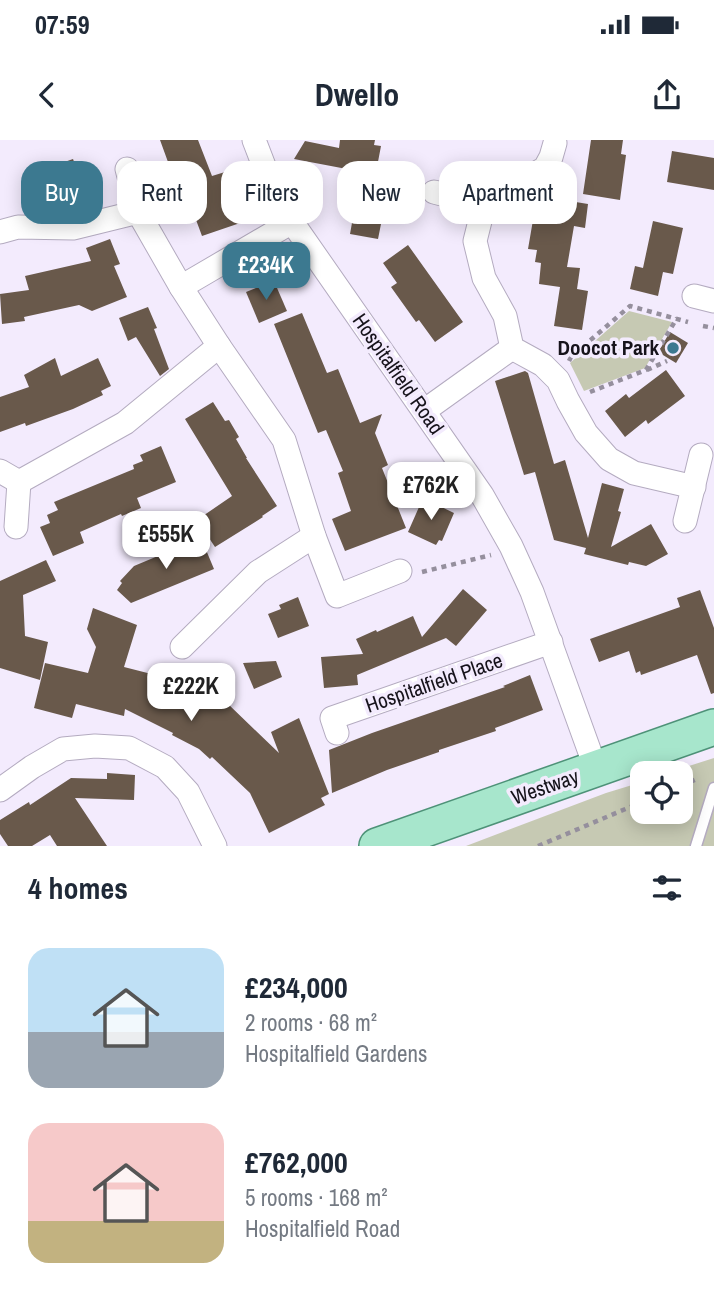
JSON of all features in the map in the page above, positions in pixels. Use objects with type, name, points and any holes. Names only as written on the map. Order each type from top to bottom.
[{"type":"main road","name":"Westway","points":[[377,846],[714,727]]},
{"type":"street","name":"Hospitalfield Road","points":[[254,140],[262,161]]},
{"type":"street","points":[[549,161],[555,143]]},
{"type":"street","points":[[434,192],[439,193]]},
{"type":"street","points":[[0,232],[18,227],[73,228],[117,217]]},
{"type":"street","points":[[145,224],[219,346],[284,440],[314,536],[337,596],[400,571]]},
{"type":"street","points":[[181,287],[289,224]]},
{"type":"street","name":"Hospitalfield Road","points":[[293,224],[482,495],[532,592],[596,769]]},
{"type":"street","points":[[480,224],[475,241],[484,278],[505,316],[512,348],[543,365],[563,391],[586,433],[609,458],[634,473],[694,487]]},
{"type":"street","points":[[16,527],[10,477],[125,423],[219,346]]},
{"type":"street","points":[[424,411],[512,348]]},
{"type":"street","points":[[685,520],[701,455]]},
{"type":"street","points":[[182,646],[258,572],[314,536]]},
{"type":"street","name":"Hospitalfield Place","points":[[337,733],[332,718],[551,642]]},
{"type":"street","points":[[0,790],[63,749],[95,746],[129,748],[165,767],[188,792],[215,846]]},
{"type":"lane","points":[[696,846],[714,788]]},
{"type":"path","points":[[667,361],[646,370],[563,391],[571,357],[630,306],[689,322]]},
{"type":"path","points":[[646,370],[677,319]]},
{"type":"path","points":[[702,325],[714,328]]},
{"type":"path","points":[[400,571],[422,572],[489,556],[510,546]]},
{"type":"path","points":[[538,846],[630,807]]},
{"type":"green space","points":[[629,311],[672,322],[645,368],[584,391],[570,363]]},
{"type":"green space","points":[[714,758],[714,846],[466,846],[630,786],[630,824],[693,824],[693,765]]},
{"type":"building","points":[[160,140],[198,140],[206,161],[168,161]]},
{"type":"building","points":[[340,140],[375,140],[374,145],[381,146],[378,161],[337,161],[337,167],[323,164],[323,161],[294,159],[305,141],[339,148]]},
{"type":"building","points":[[591,140],[623,140],[621,154],[626,155],[620,200],[583,194]]},
{"type":"building","points":[[672,151],[714,158],[714,190],[667,182]]},
{"type":"building","points":[[207,163],[212,176],[221,173],[221,224],[237,224],[202,236],[198,224],[207,224]]},
{"type":"building","points":[[577,202],[588,204],[585,228],[574,226],[567,267],[580,268],[577,289],[588,291],[582,330],[554,326],[560,287],[539,284],[541,263],[535,262],[537,250],[528,249],[532,224],[577,224]]},
{"type":"building","points":[[653,221],[683,228],[673,274],[663,272],[658,296],[630,289],[635,266],[643,268]]},
{"type":"building","points":[[352,224],[381,224],[378,239],[350,234]]},
{"type":"building","points":[[110,239],[120,264],[114,266],[127,297],[92,311],[79,305],[24,317],[25,321],[2,324],[0,294],[29,290],[25,276],[91,261],[86,248]]},
{"type":"building","points":[[408,245],[463,322],[435,342],[419,320],[416,322],[391,287],[397,283],[383,263]]},
{"type":"building","points":[[274,281],[287,311],[259,323],[246,292]]},
{"type":"building","points":[[148,307],[169,369],[160,376],[136,337],[128,341],[119,318]]},
{"type":"building","points":[[302,313],[327,373],[338,369],[360,423],[382,414],[375,433],[388,465],[382,468],[406,528],[345,551],[332,519],[351,511],[338,473],[343,471],[326,430],[318,433],[274,324]]},
{"type":"building","name":"Doocot Park","points":[[670,332],[688,343],[676,363],[658,352]]},
{"type":"building","points":[[55,358],[61,376],[98,358],[111,386],[101,391],[103,395],[73,409],[0,432],[0,397],[29,387],[24,375]]},
{"type":"building","points":[[666,370],[685,396],[648,424],[646,420],[625,437],[605,411],[626,394],[629,398]]},
{"type":"building","points":[[525,371],[528,373],[554,464],[565,460],[588,538],[602,483],[624,489],[618,511],[621,512],[611,547],[651,524],[668,554],[646,566],[629,562],[628,565],[584,554],[586,548],[554,540],[535,472],[524,475],[495,381]]},
{"type":"building","points":[[213,402],[225,421],[229,420],[239,437],[236,439],[246,458],[277,506],[215,547],[197,520],[232,496],[185,419]]},
{"type":"building","points":[[161,446],[176,482],[137,498],[141,508],[80,532],[84,543],[53,556],[40,527],[50,523],[47,515],[58,510],[54,502],[134,469],[133,465],[143,461],[140,455]]},
{"type":"building","points":[[423,498],[454,513],[442,541],[439,540],[436,545],[408,532]]},
{"type":"building","points":[[201,538],[214,569],[131,603],[117,590],[122,583],[120,581],[134,566]]},
{"type":"building","points":[[46,560],[56,581],[23,595],[25,636],[48,642],[40,680],[0,668],[0,581]]},
{"type":"building","points":[[463,589],[487,610],[456,646],[446,638],[357,675],[358,685],[324,688],[321,657],[363,654],[356,639],[413,616],[422,637]]},
{"type":"building","points":[[700,590],[714,628],[714,693],[711,694],[697,655],[641,675],[640,671],[636,673],[629,651],[599,662],[590,639],[680,607],[677,598]]},
{"type":"building","points":[[298,597],[309,626],[278,638],[268,614],[281,609],[279,605]]},
{"type":"building","points":[[93,608],[137,625],[124,667],[171,679],[224,706],[227,703],[279,753],[271,732],[299,718],[329,794],[321,798],[325,805],[269,833],[250,793],[212,757],[210,759],[199,749],[172,735],[173,733],[125,709],[124,716],[76,704],[72,718],[34,708],[45,663],[88,673],[96,647],[87,629]]},
{"type":"building","points":[[276,661],[282,677],[254,689],[243,663]]},
{"type":"building","points":[[530,675],[543,710],[495,728],[496,731],[439,750],[332,793],[329,750],[505,687],[503,686]]},
{"type":"building","points":[[107,773],[135,775],[134,800],[75,798],[107,846],[57,846],[50,835],[32,846],[8,846],[0,834],[0,820],[29,802],[30,805],[71,778],[107,779]]},
{"type":"place","name":"Doocot Park","points":[[673,348]]}]
